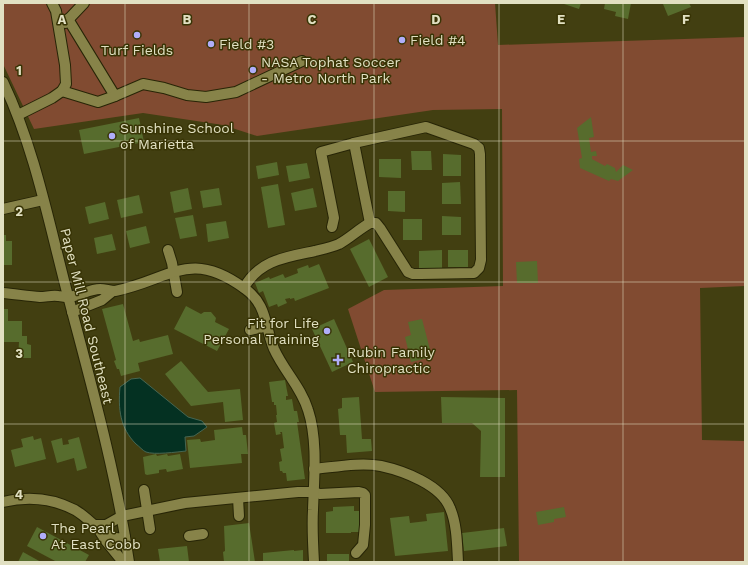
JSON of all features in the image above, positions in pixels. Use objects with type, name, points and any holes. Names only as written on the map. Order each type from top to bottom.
[{"type":"street","points":[[18,115],[52,98],[62,91],[66,84],[67,76],[56,11],[52,3]]},
{"type":"street","points":[[59,29],[84,3]]},
{"type":"street","points":[[68,19],[115,96]]},
{"type":"street","points":[[62,91],[98,102],[143,84],[164,88],[187,95],[206,97],[236,92],[302,62]]},
{"type":"street","name":"Paper Mill Road Southeast","points":[[3,82],[18,115],[43,200],[115,482],[126,537],[129,562]]},
{"type":"street","points":[[244,288],[251,277],[262,267],[291,256],[338,244],[370,223],[376,223],[380,228],[408,272],[413,274],[474,273],[479,268],[481,260],[479,148],[474,144],[426,127],[321,152],[334,218],[332,227]]},
{"type":"street","points":[[354,143],[370,223]]},
{"type":"street","points":[[3,209],[43,200]]},
{"type":"street","points":[[168,250],[177,292]]},
{"type":"street","points":[[3,293],[40,297],[68,297],[99,289],[113,291],[137,285],[173,271],[193,268],[210,270],[224,275],[256,298],[262,307],[275,349],[301,392],[309,411],[314,442],[314,492],[317,547],[314,562]]},
{"type":"street","points":[[72,312],[102,300],[113,291]]},
{"type":"street","points":[[250,330],[268,326]]},
{"type":"street","points":[[314,469],[368,465],[382,466],[414,477],[438,491],[446,499],[454,518],[458,562]]},
{"type":"street","points":[[144,490],[150,528]]},
{"type":"street","points":[[96,527],[106,525],[122,516],[185,503],[298,492],[314,492],[320,494],[363,492],[365,495],[363,545],[356,553]]},
{"type":"street","points":[[3,502],[30,498],[44,499],[76,511],[96,527],[114,538],[126,537]]},
{"type":"street","points":[[238,498],[240,516]]},
{"type":"street","points":[[96,527],[124,562]]},
{"type":"street","points":[[190,536],[203,534]]},
{"type":"shaded area","points":[[3,3],[495,3],[498,45],[745,37],[745,286],[700,288],[702,440],[745,441],[745,562],[519,562],[517,390],[375,392],[348,309],[384,290],[503,286],[502,109],[433,110],[257,136],[223,125],[143,113],[34,129],[3,64]]},
{"type":"shaded area","points":[[140,378],[188,417],[202,421],[207,427],[194,436],[185,437],[186,451],[160,453],[146,452],[136,444],[126,431],[121,418],[119,403],[120,387],[131,379]]},
{"type":"building","points":[[561,3],[581,3],[579,9]]},
{"type":"building","points":[[605,3],[631,3],[628,19],[615,16],[616,12],[604,9]]},
{"type":"building","points":[[689,3],[691,7],[668,16],[663,4]]},
{"type":"building","points":[[591,117],[594,137],[589,138],[591,152],[596,151],[597,156],[592,156],[592,159],[605,166],[607,164],[615,168],[616,172],[623,165],[633,170],[618,181],[611,179],[609,181],[580,168],[579,159],[582,158],[577,128]]},
{"type":"building","name":"Sunshine School of Marietta","points":[[139,118],[144,142],[84,154],[79,130]]},
{"type":"building","points":[[411,151],[431,151],[432,170],[412,170]]},
{"type":"building","points":[[443,154],[461,155],[461,176],[443,176]]},
{"type":"building","points":[[379,159],[401,159],[401,178],[379,177]]},
{"type":"building","points":[[277,162],[279,175],[258,179],[256,166]]},
{"type":"building","points":[[307,163],[310,178],[289,182],[286,166]]},
{"type":"building","points":[[460,182],[461,204],[442,204],[442,183]]},
{"type":"building","points":[[278,184],[285,225],[268,228],[261,187]]},
{"type":"building","points":[[188,188],[192,209],[174,213],[170,192]]},
{"type":"building","points":[[219,188],[222,205],[203,208],[200,191]]},
{"type":"building","points":[[313,188],[317,207],[295,211],[291,193]]},
{"type":"building","points":[[388,191],[405,191],[405,212],[388,211]]},
{"type":"building","points":[[139,195],[143,213],[121,218],[117,200]]},
{"type":"building","points":[[105,202],[109,219],[89,224],[85,207]]},
{"type":"building","points":[[193,215],[197,236],[180,239],[175,218]]},
{"type":"building","points":[[442,216],[461,217],[461,235],[442,235]]},
{"type":"building","points":[[403,219],[422,219],[422,240],[403,240]]},
{"type":"building","points":[[226,221],[229,238],[208,242],[206,224]]},
{"type":"building","points":[[146,226],[150,243],[130,248],[126,231]]},
{"type":"building","points":[[112,234],[116,250],[97,254],[94,238]]},
{"type":"building","points":[[3,235],[6,235],[6,241],[12,241],[12,265],[3,265]]},
{"type":"building","points":[[369,239],[388,277],[369,287],[350,249]]},
{"type":"building","points":[[442,250],[442,269],[419,269],[419,251]]},
{"type":"building","points":[[448,250],[468,250],[468,267],[448,267]]},
{"type":"building","points":[[537,261],[538,283],[517,283],[516,262]]},
{"type":"building","points":[[319,264],[329,288],[295,301],[294,298],[285,299],[287,303],[278,307],[277,304],[269,307],[263,291],[259,293],[255,283],[269,277],[270,279],[283,274],[285,278],[298,273],[297,269],[308,265],[309,268]]},
{"type":"building","points":[[123,304],[133,341],[139,339],[140,342],[168,335],[173,354],[138,363],[140,371],[121,376],[114,361],[116,360],[102,309]]},
{"type":"building","points":[[186,306],[201,314],[204,312],[211,312],[216,318],[215,322],[229,329],[217,351],[174,329]]},
{"type":"building","points":[[3,309],[8,309],[8,321],[22,321],[22,336],[27,336],[27,344],[31,345],[31,358],[18,358],[19,342],[3,342]]},
{"type":"building","points":[[334,319],[353,362],[332,372],[312,329]]},
{"type":"building","points":[[422,319],[432,357],[411,362],[405,337],[411,335],[408,322]]},
{"type":"building","points":[[181,361],[208,392],[240,389],[243,420],[225,422],[223,402],[191,406],[165,374]]},
{"type":"building","points":[[285,380],[288,396],[286,396],[286,400],[292,399],[294,411],[297,411],[299,422],[297,422],[305,479],[287,481],[286,473],[280,471],[279,462],[282,461],[280,449],[284,448],[282,432],[280,432],[281,434],[276,435],[274,423],[277,422],[276,405],[272,402],[269,382]]},
{"type":"building","points":[[359,397],[362,439],[371,439],[372,451],[347,453],[346,435],[340,435],[338,409],[342,408],[342,398]]},
{"type":"building","points":[[441,397],[505,398],[505,477],[480,477],[481,431],[472,423],[442,423]]},
{"type":"building","points":[[242,427],[243,435],[246,435],[248,454],[241,454],[242,463],[190,468],[187,440],[200,439],[201,442],[215,440],[214,430]]},
{"type":"building","points":[[33,436],[34,440],[41,438],[46,459],[15,467],[11,450],[23,447],[21,439]]},
{"type":"building","points":[[79,437],[87,468],[77,471],[74,458],[57,463],[51,441],[62,438],[63,445],[69,444],[68,440]]},
{"type":"building","points":[[156,454],[157,456],[167,454],[168,456],[180,454],[183,469],[167,472],[166,469],[159,470],[159,473],[145,474],[143,457]]},
{"type":"building","points":[[354,506],[354,511],[360,511],[361,532],[326,533],[326,512],[333,511],[333,507]]},
{"type":"building","points":[[564,507],[566,517],[554,519],[554,522],[538,525],[536,512]]},
{"type":"building","points":[[444,512],[448,551],[395,556],[390,518],[409,516],[410,523],[427,521],[426,514]]},
{"type":"building","points":[[249,523],[255,562],[224,562],[224,526]]},
{"type":"building","name":"The Pearl At East Cobb","points":[[37,527],[89,555],[85,562],[57,562],[27,546]]},
{"type":"building","points":[[504,528],[507,546],[464,551],[462,533]]},
{"type":"building","points":[[187,546],[189,562],[160,562],[158,549]]},
{"type":"building","points":[[303,550],[303,562],[263,562],[263,553]]},
{"type":"building","name":"The Pearl At East Cobb","points":[[23,552],[41,562],[18,562]]},
{"type":"building","points":[[327,554],[349,554],[349,562],[327,562]]},
{"type":"place","name":"Turf Fields","points":[[137,35]]},
{"type":"place","name":"Field #4","points":[[402,40]]},
{"type":"place","name":"Field #3","points":[[211,44]]},
{"type":"place","name":"NASA Tophat Soccer - Metro North Park","points":[[253,70]]},
{"type":"place","name":"Sunshine School of Marietta","points":[[112,136]]},
{"type":"place","name":"Fit for Life Personal Training","points":[[327,331]]},
{"type":"place","name":"Rubin Family Chiropractic","points":[[338,360]]},
{"type":"place","name":"The Pearl At East Cobb","points":[[43,536]]}]
